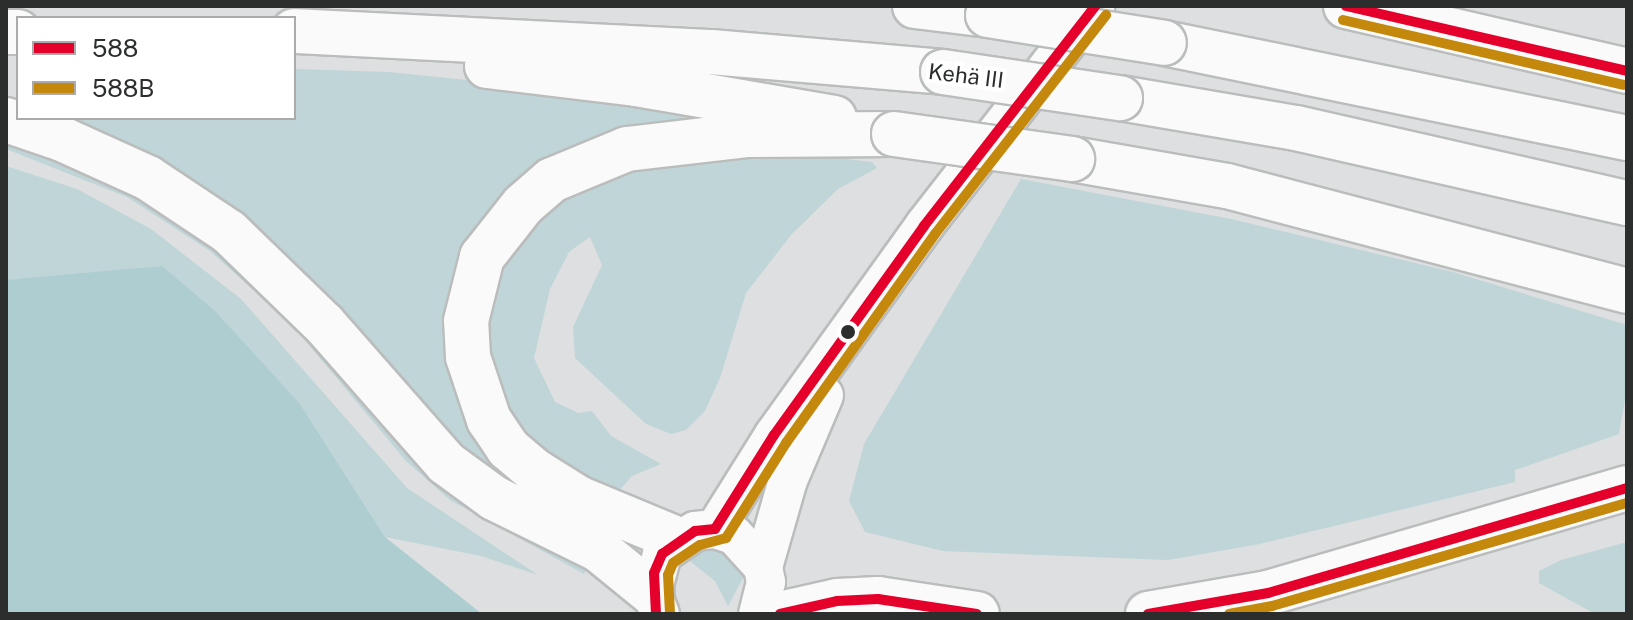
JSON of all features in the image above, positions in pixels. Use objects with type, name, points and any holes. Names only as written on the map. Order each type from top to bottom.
[{"type":"highway","points":[[915,6],[1164,43],[1627,138]]},
{"type":"highway","points":[[1346,6],[1627,71]]},
{"type":"highway","name":"Kehä III","points":[[296,31],[695,51],[943,72],[1296,128],[1627,203]]},
{"type":"highway","points":[[296,55],[496,66],[802,110],[894,134],[1072,159],[1227,186],[1627,291]]},
{"type":"highway","points":[[6,120],[62,139],[148,178],[229,232],[324,324],[446,463],[494,498],[599,550],[656,608]]},
{"type":"highway","points":[[696,534],[578,498],[535,471],[508,448],[489,420],[468,357],[466,321],[482,257],[523,205],[552,180],[627,149],[748,135],[894,134]]},
{"type":"highway","points":[[1148,614],[1268,593],[1627,488]]},
{"type":"highway","points":[[780,614],[837,601],[878,599],[977,614]]},
{"type":"main road","points":[[656,608],[662,554],[696,534],[855,327],[924,226],[1095,6]]},
{"type":"main road","points":[[758,614],[766,582],[763,567],[800,447],[855,327]]},
{"type":"main road","points":[[696,534],[734,535],[763,567]]},
{"type":"shaded area","points":[[296,69],[389,72],[648,99],[719,122],[570,154],[452,341],[596,535],[465,459],[391,380],[46,120],[296,120]]},
{"type":"shaded area","points":[[6,139],[37,148],[175,213],[590,561],[584,574],[450,500],[406,461],[294,327],[210,251],[127,197],[6,149]]},
{"type":"shaded area","points":[[804,154],[872,162],[877,168],[838,189],[791,235],[746,293],[720,378],[705,411],[686,430],[671,434],[646,424],[575,358],[573,327],[602,265],[590,237],[569,252],[550,289],[534,358],[555,402],[578,413],[592,411],[611,436],[661,464],[632,476],[617,493],[542,452],[497,394],[484,323],[496,272],[549,202],[648,160]]},
{"type":"shaded area","points":[[6,166],[77,189],[151,229],[241,299],[407,488],[538,575],[481,556],[385,537],[300,404],[73,278],[6,280]]},
{"type":"shaded area","points":[[1021,179],[1231,219],[1453,272],[1627,325],[1627,388],[1619,434],[1515,470],[1515,482],[1260,544],[1168,560],[943,551],[865,532],[849,501],[864,444]]},
{"type":"shaded area","points":[[162,266],[215,311],[300,404],[385,537],[482,614],[6,614],[6,280]]},
{"type":"shaded area","points":[[1627,542],[1627,614],[1595,614],[1539,583],[1539,571],[1561,560]]},
{"type":"shaded area","points":[[719,545],[742,567],[743,578],[728,606],[715,581],[686,558],[693,548]]},
{"type":"transit line","name":"588","points":[[656,614],[654,573],[662,554],[695,531],[715,529],[774,435],[924,226],[1095,6]]},
{"type":"transit line","name":"588","points":[[1346,6],[1627,71]]},
{"type":"transit line","name":"588B","points":[[670,613],[668,575],[673,563],[700,545],[726,538],[786,443],[935,234],[1106,15]]},
{"type":"transit line","name":"588B","points":[[1343,20],[1624,85]]},
{"type":"transit line","name":"588","points":[[1148,614],[1268,593],[1627,488]]},
{"type":"transit line","name":"588B","points":[[1229,614],[1272,606],[1627,503]]},
{"type":"transit line","name":"588","points":[[780,614],[837,601],[878,599],[977,614]]}]
